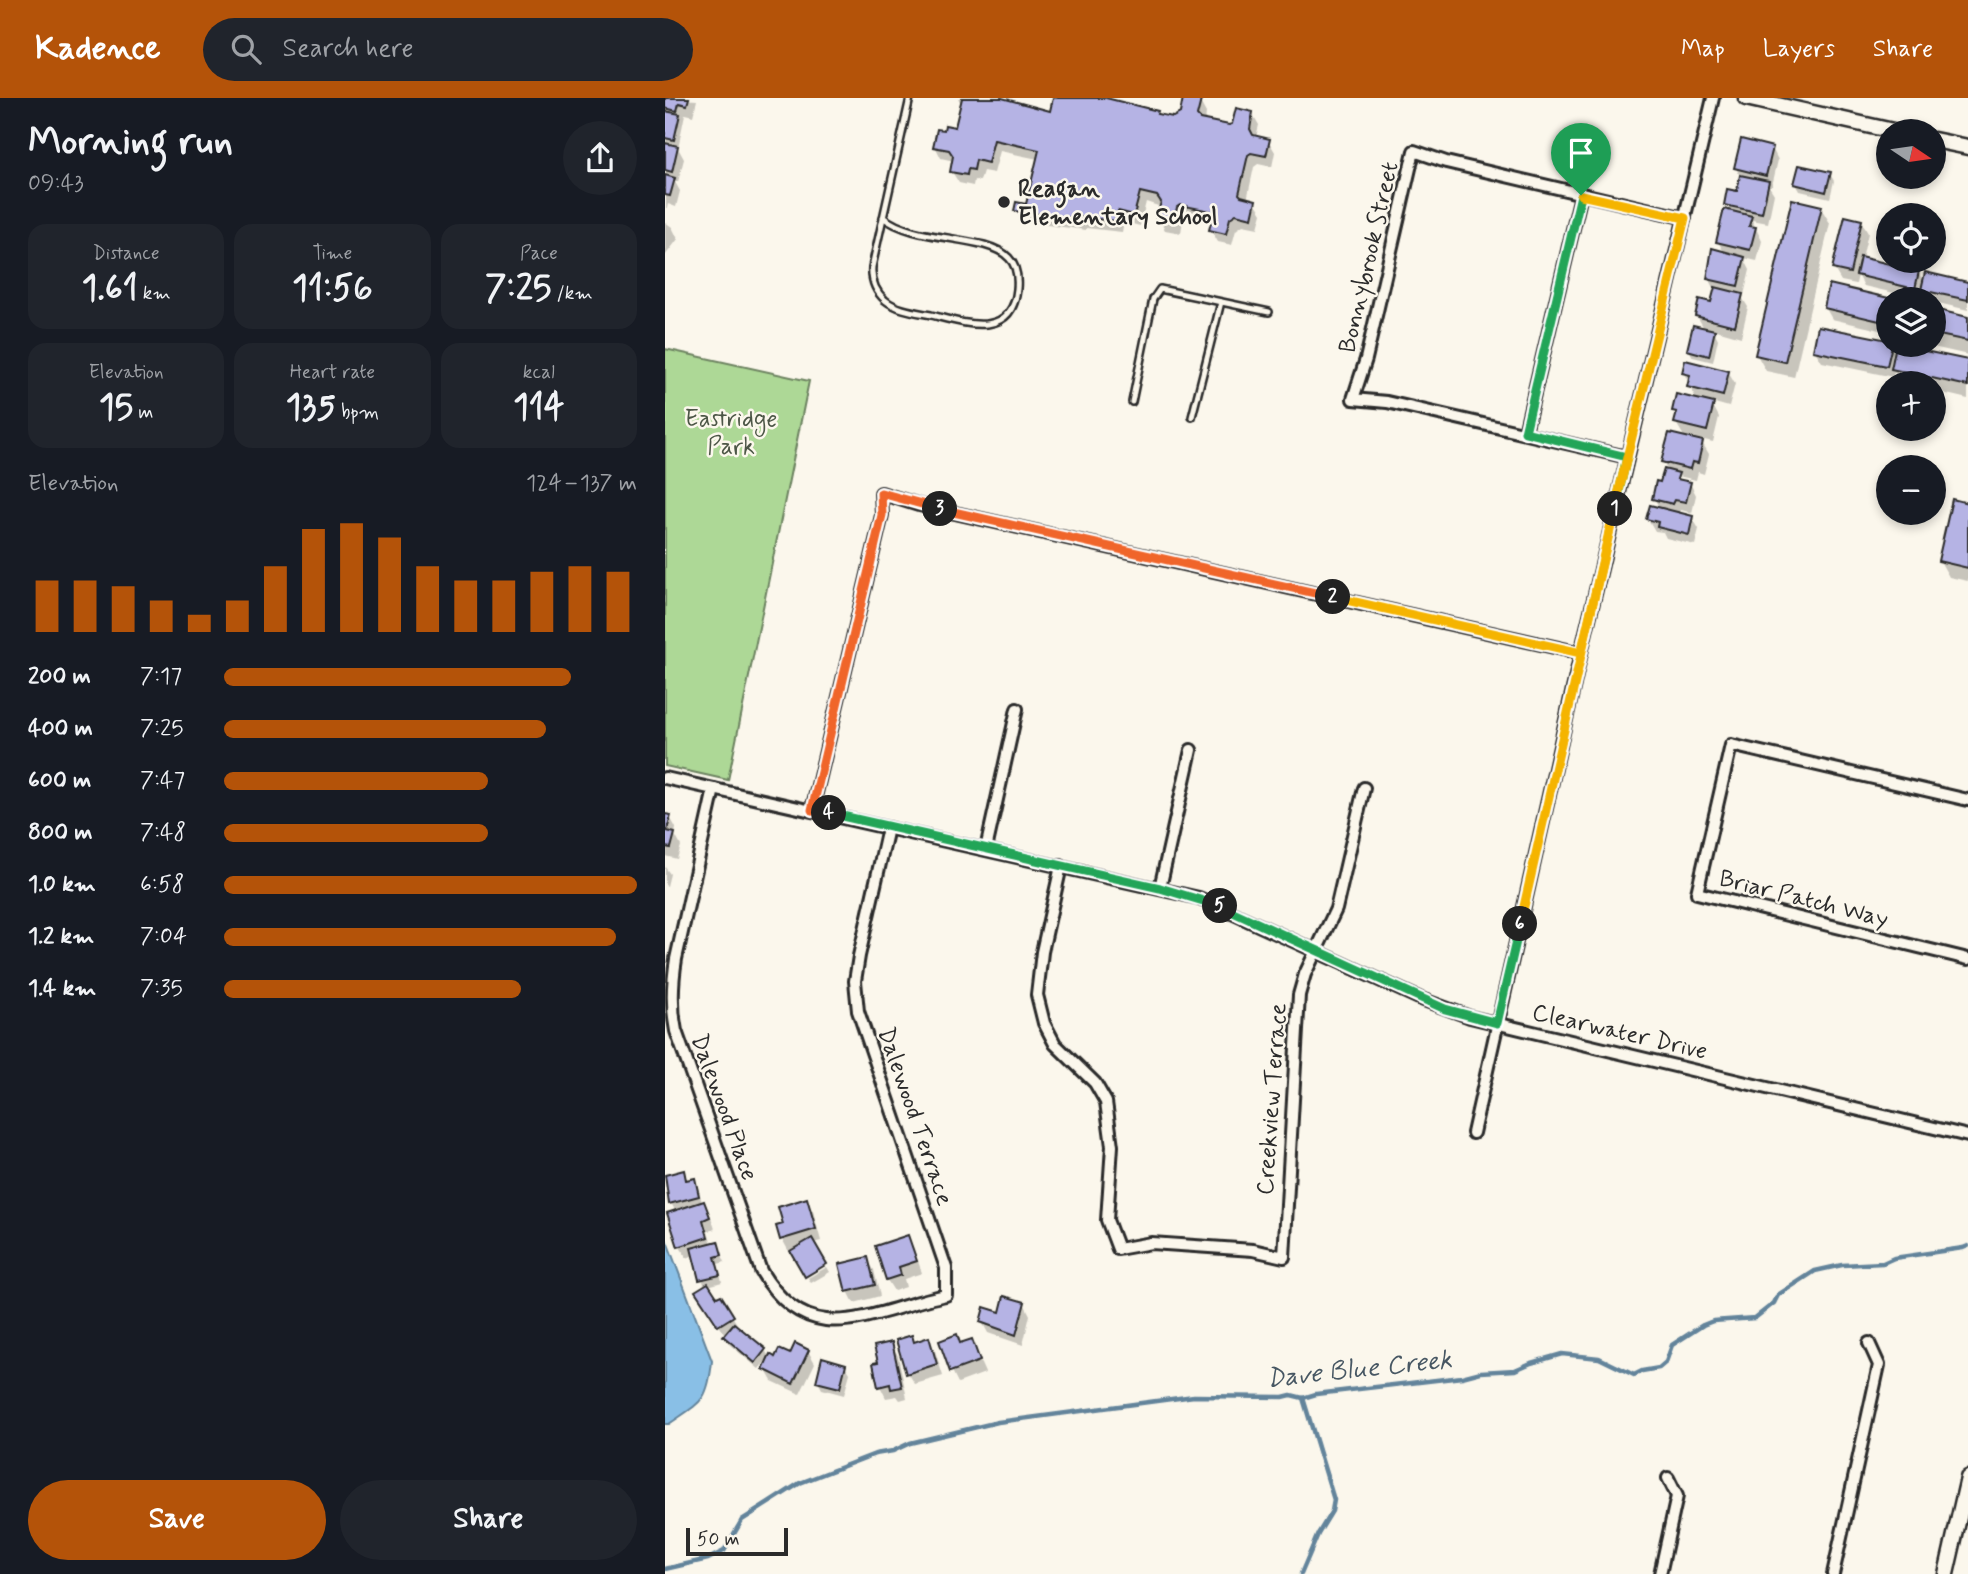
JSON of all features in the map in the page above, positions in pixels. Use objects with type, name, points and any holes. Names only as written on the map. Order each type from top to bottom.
[{"type":"street","points":[[1472,1133],[1581,653],[1713,98]]},
{"type":"street","points":[[1746,98],[1876,127]]},
{"type":"street","points":[[1946,142],[1968,147]]},
{"type":"street","name":"Bonnybrook Street","points":[[1525,432],[1387,402],[1353,399],[1366,359],[1414,151],[1446,162],[1685,218]]},
{"type":"street","points":[[1581,195],[1525,432],[1627,457]]},
{"type":"street","points":[[812,810],[882,515],[881,493],[932,508],[1581,653]]},
{"type":"street","points":[[986,849],[1017,709]]},
{"type":"street","name":"Briar Patch Way","points":[[1968,800],[1731,744],[1697,893],[1968,959]]},
{"type":"street","points":[[1160,888],[1191,750]]},
{"type":"street","name":"Clearwater Drive","points":[[665,778],[1160,888],[1213,903],[1445,1009],[1968,1136]]},
{"type":"street","name":"Creekview Terrace","points":[[1061,866],[1042,952],[1037,995],[1044,1023],[1055,1044],[1095,1083],[1106,1102],[1112,1146],[1107,1220],[1118,1249],[1151,1243],[1253,1250],[1284,1257],[1299,995],[1305,974],[1338,902],[1364,788]]},
{"type":"street","name":"Dalewood Place","points":[[714,789],[676,959],[672,986],[676,1031],[761,1271],[771,1288],[791,1307],[825,1321]]},
{"type":"street","name":"Dalewood Terrace","points":[[825,1321],[843,1322],[862,1318],[916,1301],[946,1295],[946,1268],[855,996],[859,956],[888,828]]},
{"type":"street","points":[[1833,1574],[1879,1365],[1869,1343]]},
{"type":"street","points":[[1660,1574],[1677,1496],[1668,1478]]},
{"type":"street","points":[[1946,1574],[1968,1478]]},
{"type":"lane","points":[[883,217],[901,228],[1002,252],[1015,265],[1017,289],[1011,309],[997,322],[983,326],[895,307],[887,302],[874,286],[871,277],[883,217],[910,98]]},
{"type":"lane","points":[[1132,402],[1153,299],[1160,289],[1269,312]]},
{"type":"lane","points":[[1192,417],[1221,302]]},
{"type":"green space","name":"Eastridge Park","points":[[665,349],[809,381],[728,780],[665,766]]},
{"type":"water","points":[[665,1236],[712,1361],[708,1385],[701,1400],[669,1424],[665,1424]]},
{"type":"building","points":[[665,98],[689,98],[687,105],[679,103],[677,111],[665,108]]},
{"type":"building","points":[[962,98],[1002,98],[1050,111],[1053,98],[1106,98],[1173,117],[1180,113],[1183,98],[1190,98],[1201,100],[1197,116],[1200,119],[1229,125],[1232,124],[1236,108],[1253,112],[1250,129],[1253,135],[1270,139],[1266,156],[1251,153],[1248,155],[1239,194],[1256,200],[1252,218],[1236,214],[1230,218],[1226,234],[1209,230],[1213,215],[1210,211],[1180,205],[1177,207],[1174,222],[1156,219],[1161,202],[1157,196],[1140,192],[1134,215],[1118,211],[1116,221],[1014,211],[1016,202],[1026,204],[1039,150],[994,140],[988,163],[976,160],[974,170],[968,169],[967,175],[950,172],[953,156],[949,150],[933,147],[937,129],[944,130],[945,125],[955,127]]},
{"type":"building","points":[[665,111],[680,114],[674,140],[665,138]]},
{"type":"building","points":[[1741,139],[1773,147],[1766,176],[1734,168]]},
{"type":"building","points":[[665,143],[678,146],[672,172],[665,170]]},
{"type":"building","points":[[1799,165],[1831,172],[1826,192],[1794,184]]},
{"type":"building","points":[[665,175],[675,178],[670,196],[665,195]]},
{"type":"building","points":[[1740,175],[1769,181],[1762,213],[1724,205],[1727,189],[1737,191]]},
{"type":"building","points":[[1792,199],[1822,206],[1785,362],[1755,355]]},
{"type":"building","points":[[1724,209],[1752,216],[1749,226],[1756,227],[1750,250],[1716,242]]},
{"type":"building","points":[[1845,216],[1862,220],[1850,273],[1832,269]]},
{"type":"building","points":[[1712,248],[1745,257],[1738,286],[1707,279]]},
{"type":"building","points":[[1860,257],[1876,261],[1876,273],[1919,273],[1915,287],[1856,275]]},
{"type":"building","points":[[1925,273],[1968,282],[1968,300],[1946,295],[1946,287],[1922,287]]},
{"type":"building","points":[[1829,284],[1876,295],[1876,320],[1824,308]]},
{"type":"building","points":[[1715,287],[1743,294],[1735,326],[1695,316],[1699,299],[1711,302]]},
{"type":"building","points":[[1946,312],[1968,317],[1968,341],[1946,336]]},
{"type":"building","points":[[1693,325],[1715,330],[1709,356],[1687,350]]},
{"type":"building","points":[[1818,326],[1876,338],[1876,357],[1889,357],[1887,366],[1813,351]]},
{"type":"building","points":[[1946,355],[1968,360],[1968,386],[1946,381],[1946,371],[1891,369],[1894,357]]},
{"type":"building","points":[[1685,360],[1729,371],[1723,396],[1687,387],[1690,375],[1682,373]]},
{"type":"building","points":[[1676,394],[1714,403],[1707,431],[1674,423],[1677,412],[1672,411]]},
{"type":"building","points":[[1669,433],[1703,441],[1698,463],[1692,462],[1690,469],[1661,462]]},
{"type":"building","points":[[1664,469],[1679,473],[1677,479],[1691,482],[1686,502],[1675,500],[1673,504],[1652,499],[1656,481],[1660,482]]},
{"type":"building","points":[[1952,499],[1968,503],[1968,568],[1938,561]]},
{"type":"building","points":[[1650,505],[1693,516],[1689,535],[1657,527],[1658,522],[1646,519]]},
{"type":"building","points":[[665,814],[671,815],[667,831],[675,833],[671,848],[665,847]]},
{"type":"building","points":[[684,1170],[686,1180],[695,1178],[699,1196],[669,1204],[665,1175]]},
{"type":"building","points":[[807,1198],[816,1229],[780,1240],[776,1226],[783,1224],[778,1207]]},
{"type":"building","points":[[704,1201],[710,1217],[703,1220],[708,1237],[678,1247],[667,1213]]},
{"type":"building","points":[[908,1235],[917,1261],[899,1267],[901,1275],[886,1280],[875,1246]]},
{"type":"building","points":[[812,1238],[827,1264],[805,1277],[790,1251]]},
{"type":"building","points":[[718,1241],[722,1255],[715,1257],[720,1275],[699,1280],[691,1248]]},
{"type":"building","points":[[868,1257],[875,1285],[846,1292],[839,1264]]},
{"type":"building","points":[[708,1283],[717,1297],[721,1295],[734,1316],[718,1326],[695,1291]]},
{"type":"building","points":[[1004,1296],[1025,1302],[1016,1335],[980,1322],[984,1307],[1000,1312]]},
{"type":"building","points":[[734,1323],[766,1349],[755,1363],[723,1336]]},
{"type":"building","points":[[957,1334],[960,1343],[972,1339],[980,1361],[950,1372],[939,1341]]},
{"type":"building","points":[[912,1335],[914,1342],[929,1337],[937,1364],[906,1374],[896,1340]]},
{"type":"building","points":[[892,1342],[902,1387],[891,1389],[890,1384],[878,1387],[873,1363],[878,1362],[874,1346]]},
{"type":"building","points":[[795,1343],[809,1350],[793,1384],[763,1369],[770,1354],[775,1357],[779,1349],[790,1354]]},
{"type":"building","points":[[822,1357],[846,1364],[840,1388],[816,1382]]},
{"type":"waterway","name":"Dave Blue Creek","points":[[665,1569],[708,1559],[724,1551],[742,1520],[800,1483],[910,1443],[998,1422],[1194,1396],[1291,1395],[1303,1398],[1316,1394],[1462,1377],[1481,1372],[1515,1370],[1562,1354],[1599,1358],[1634,1375],[1659,1368],[1666,1362],[1672,1345],[1703,1325],[1713,1321],[1755,1318],[1774,1303],[1778,1295],[1815,1271],[1842,1265],[1883,1263],[1894,1258],[1968,1246]]},
{"type":"waterway","points":[[1301,1574],[1318,1534],[1332,1511],[1334,1500],[1303,1398]]},
{"type":"place","name":"Reagan Elementary School","points":[[1004,202]]},
{"type":"route","points":[[1581,195],[1525,432],[1627,457],[1581,653],[919,505],[881,493],[882,515],[812,810],[1199,898],[1445,1009],[1497,1023],[1581,653],[1685,218],[1581,195]]}]
